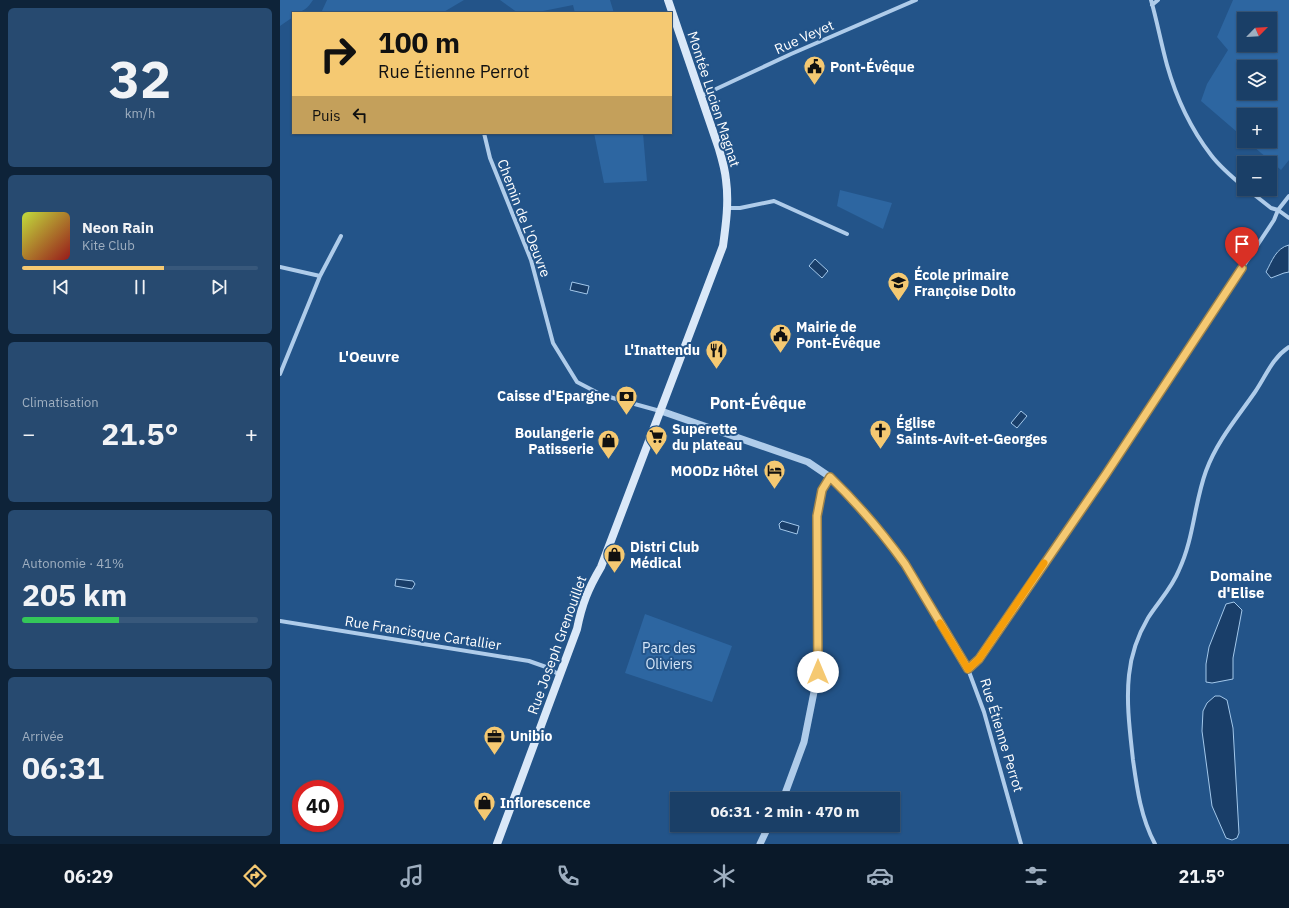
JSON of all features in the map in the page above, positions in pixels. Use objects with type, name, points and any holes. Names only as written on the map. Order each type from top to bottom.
[{"type":"main road","name":"Montée Lucien Magnat","points":[[661,411],[723,246],[727,208],[726,179],[723,166],[668,0]]},
{"type":"main road","name":"Rue Joseph Grenouillet","points":[[497,844],[577,629],[581,610],[589,588],[601,567],[661,411]]},
{"type":"street","name":"Rue Veyet","points":[[701,96],[916,0]]},
{"type":"street","points":[[1158,0],[1151,2],[1168,66],[1181,103],[1196,133],[1211,156],[1237,181]]},
{"type":"street","name":"Chemin de L'Oeuvre","points":[[484,134],[490,158],[531,260],[553,343],[577,382],[602,395],[661,411]]},
{"type":"street","points":[[1256,196],[1271,208],[1278,210],[1289,218]]},
{"type":"street","points":[[968,669],[979,659],[1106,474],[1274,220],[1278,210],[1289,196]]},
{"type":"street","points":[[727,208],[740,208],[774,201],[848,234]]},
{"type":"street","points":[[280,374],[320,276],[341,236]]},
{"type":"street","points":[[280,267],[320,276]]},
{"type":"street","points":[[1155,844],[1145,823],[1131,744],[1128,692],[1132,657],[1140,632],[1172,584],[1186,554],[1192,535],[1200,492],[1212,457],[1220,441],[1256,391],[1276,358],[1289,347]]},
{"type":"street","name":"Rue Étienne Perrot","points":[[661,411],[808,462],[830,477],[853,498],[894,548],[905,564],[968,669],[984,712],[1021,844]]},
{"type":"street","points":[[786,792],[804,742],[818,672],[817,516],[822,490],[830,477]]},
{"type":"street","name":"Rue Francisque Cartallier","points":[[280,621],[529,661],[546,667],[560,675]]},
{"type":"street","points":[[760,844],[766,832]]},
{"type":"green space","points":[[280,0],[313,0],[304,10],[292,12],[292,18],[280,26]]},
{"type":"green space","points":[[327,0],[464,0],[444,12],[321,12]]},
{"type":"green space","points":[[500,0],[610,0],[614,12],[575,12],[573,5],[543,12],[517,12]]},
{"type":"green space","points":[[1233,0],[1289,0],[1289,160],[1281,170],[1277,167],[1277,156],[1265,156],[1255,148],[1277,148],[1277,108],[1237,108],[1237,132],[1201,101],[1207,84],[1228,50],[1217,37]]},
{"type":"green space","points":[[594,134],[643,134],[647,181],[604,183]]},
{"type":"green space","points":[[840,190],[892,203],[883,229],[837,206]]},
{"type":"green space","name":"Parc des Oliviers","points":[[645,614],[732,646],[712,702],[625,673]]},
{"type":"shaded area","points":[[1289,245],[1289,272],[1271,278],[1266,272],[1272,259],[1281,249]]},
{"type":"shaded area","points":[[815,259],[828,271],[822,278],[809,266]]},
{"type":"shaded area","points":[[572,282],[589,286],[587,294],[570,290]]},
{"type":"shaded area","points":[[1021,411],[1027,416],[1017,428],[1011,423]]},
{"type":"shaded area","points":[[782,521],[799,526],[797,534],[780,529],[779,524]]},
{"type":"shaded area","points":[[396,579],[413,581],[415,584],[412,589],[395,586]]},
{"type":"shaded area","points":[[1234,602],[1242,610],[1233,658],[1233,679],[1212,683],[1206,682],[1206,664],[1209,647],[1226,604]]},
{"type":"shaded area","points":[[1215,696],[1220,696],[1227,700],[1233,728],[1239,833],[1237,838],[1232,840],[1226,838],[1212,806],[1202,731],[1203,711],[1207,703]]},
{"type":"slow traffic","points":[[940,623],[968,669],[979,659],[1044,563]]},
{"type":"place","name":"Pont-Évêque","points":[[815,86]]},
{"type":"place","name":"École primaire Françoise Dolto","points":[[898,302]]},
{"type":"place","name":"Mairie de Pont-Évêque","points":[[780,354]]},
{"type":"place","name":"L'Inattendu","points":[[716,370]]},
{"type":"place","name":"Caisse d'Epargne","points":[[626,416]]},
{"type":"place","name":"Église Saints-Avit-et-Georges","points":[[880,450]]},
{"type":"place","name":"Superette du plateau","points":[[656,456]]},
{"type":"place","name":"Boulangerie Patisserie","points":[[609,460]]},
{"type":"place","name":"MOODz Hôtel","points":[[774,490]]},
{"type":"place","name":"Distri Club Médical","points":[[614,574]]},
{"type":"place","name":"Unibio","points":[[495,756]]},
{"type":"place","name":"Inflorescence","points":[[484,822]]},
{"type":"district","name":"L'Oeuvre","points":[[369,357]]},
{"type":"district","name":"Pont-Évêque","points":[[758,403]]},
{"type":"district","name":"Domaine d'Elise","points":[[1241,584]]},
{"type":"route","points":[[818,672],[817,516],[822,490],[830,477],[853,498],[894,548],[968,669],[979,659],[1106,474],[1242,268]]}]
